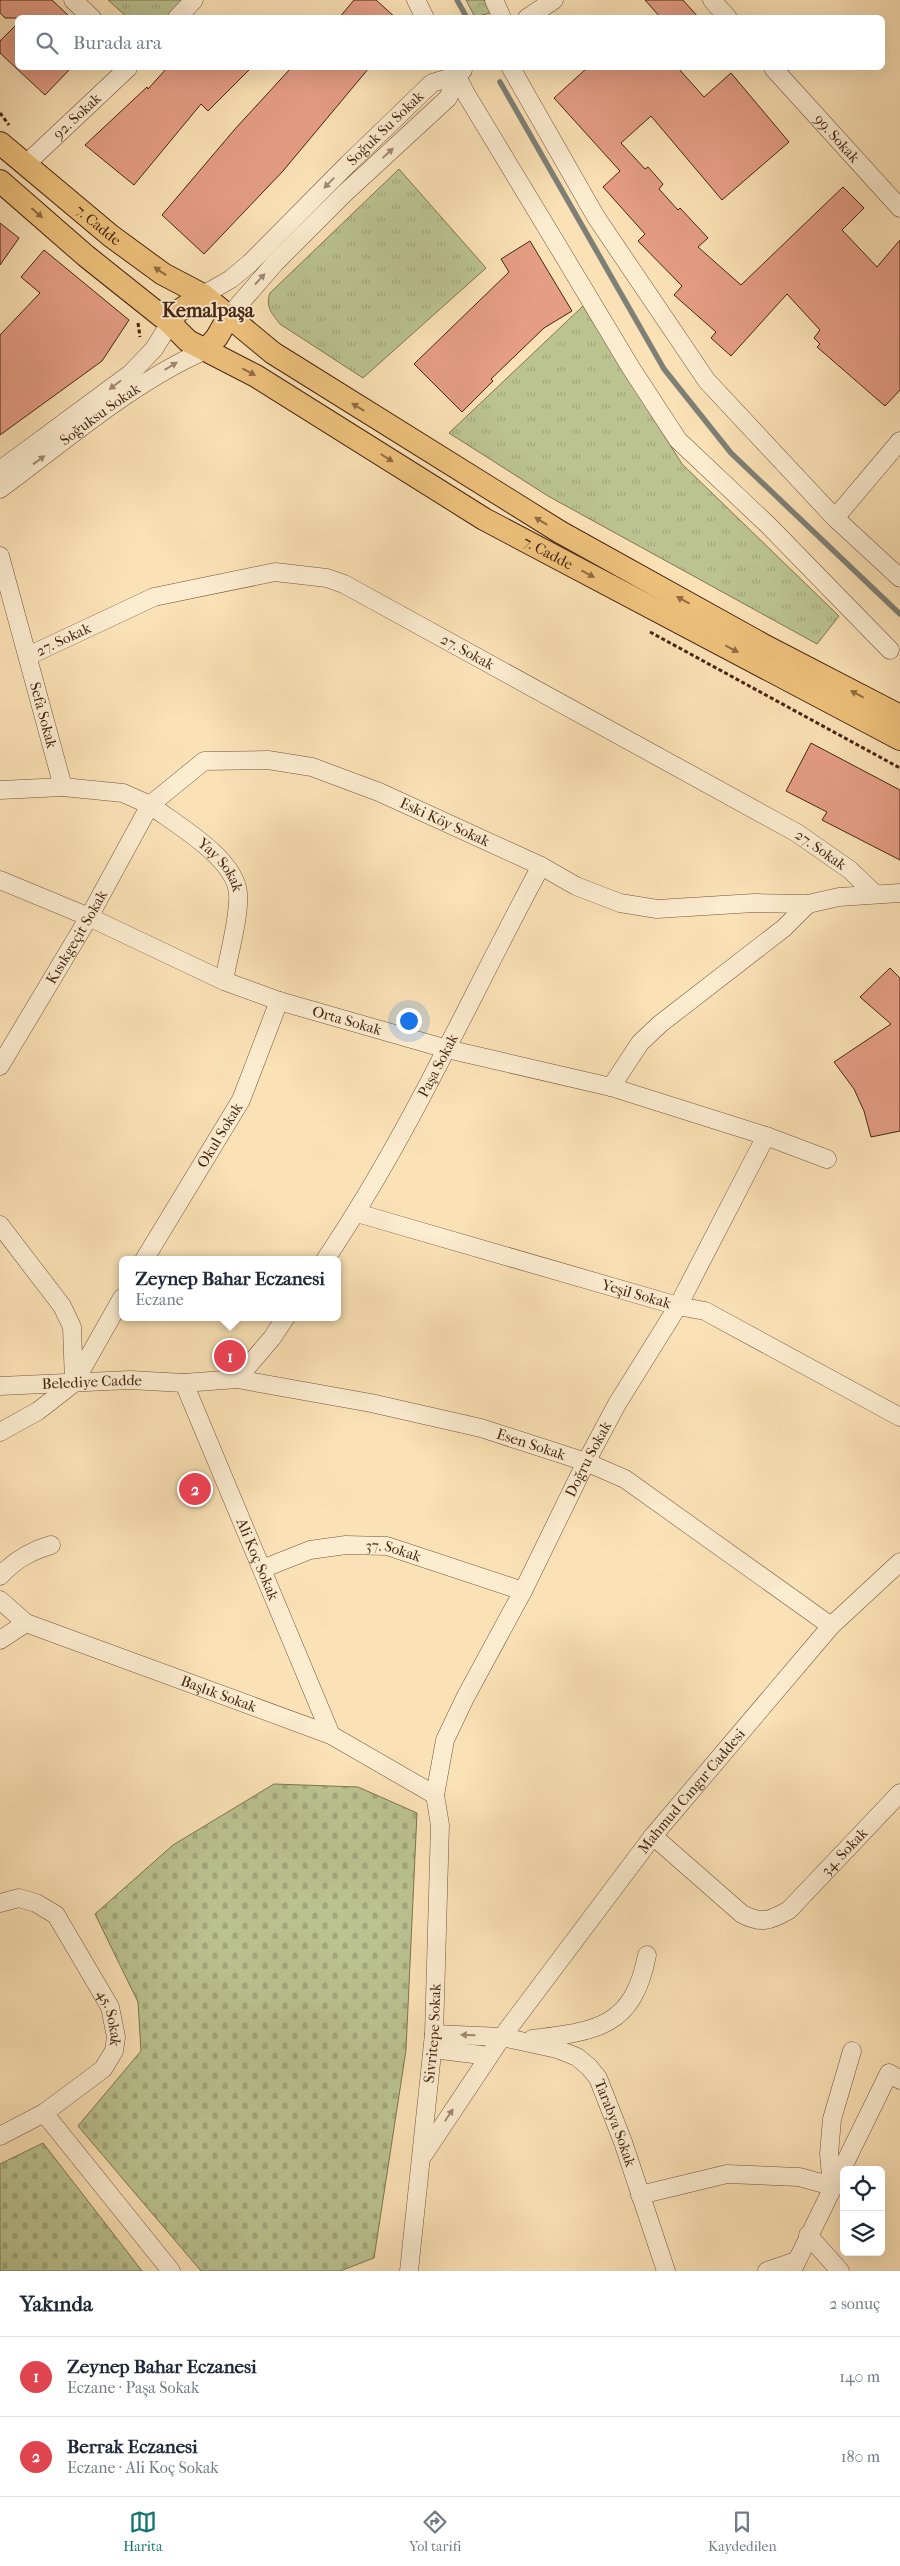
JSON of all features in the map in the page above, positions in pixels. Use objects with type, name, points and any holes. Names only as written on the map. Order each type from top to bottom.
[{"type":"main road","name":"7. Cadde","points":[[0,142],[111,236],[163,274],[203,295],[273,353],[560,532],[765,646],[900,716]]},
{"type":"main road","name":"7. Cadde","points":[[0,181],[86,256],[170,323],[188,341],[256,376],[484,519],[900,738]]},
{"type":"main road","points":[[170,323],[177,312],[203,295]]},
{"type":"main road","points":[[206,350],[217,337],[229,316]]},
{"type":"street","points":[[74,0],[89,15]]},
{"type":"street","points":[[180,15],[194,0]]},
{"type":"street","points":[[416,0],[424,15]]},
{"type":"street","points":[[494,0],[501,15]]},
{"type":"street","points":[[532,15],[554,0]]},
{"type":"street","points":[[712,0],[725,15]]},
{"type":"street","name":"92. Sokak","points":[[26,164],[126,70]]},
{"type":"street","points":[[459,70],[466,94],[631,368],[678,440],[768,525],[890,650]]},
{"type":"street","name":"Soğuk Su Sokak","points":[[203,295],[231,279],[250,263],[432,83],[459,70]]},
{"type":"street","name":"Soğuk Su Sokak","points":[[229,316],[243,298],[303,235],[448,98],[459,70]]},
{"type":"street","points":[[512,70],[596,217],[707,382],[835,518],[900,578]]},
{"type":"street","name":"99. Sokak","points":[[775,70],[900,208]]},
{"type":"street","name":"Soğuksu Sokak","points":[[0,470],[130,374],[154,349],[170,323]]},
{"type":"street","name":"Soğuksu Sokak","points":[[0,489],[148,380],[176,363],[206,350]]},
{"type":"street","points":[[835,518],[900,441]]},
{"type":"street","name":"Sefa Sokak","points":[[0,556],[64,787]]},
{"type":"street","name":"27. Sokak","points":[[28,656],[154,597],[275,572],[327,578],[352,589],[797,833],[850,870],[874,893]]},
{"type":"street","name":"Eski Köy Sokak","points":[[150,805],[204,762],[268,760],[312,767],[379,792],[541,866],[576,886],[629,905],[657,908],[754,903],[808,904],[839,897],[874,893],[900,893]]},
{"type":"street","points":[[0,790],[64,787],[123,793],[150,805]]},
{"type":"street","name":"Kısıkgeçit Sokak","points":[[0,1066],[88,917],[150,805]]},
{"type":"street","name":"Yay Sokak","points":[[150,805],[220,858],[234,876],[238,894],[224,981]]},
{"type":"street","name":"Paşa Sokak","points":[[328,1256],[357,1213],[447,1049],[541,866]]},
{"type":"street","name":"Orta Sokak","points":[[0,880],[88,917],[224,981],[280,1001],[447,1049],[611,1087],[766,1136],[827,1159]]},
{"type":"street","points":[[611,1087],[640,1043],[660,1024],[784,928],[808,904]]},
{"type":"street","name":"Okul Sokak","points":[[146,1256],[241,1100],[280,1001]]},
{"type":"street","name":"Doğru Sokak","points":[[435,1795],[445,1740],[523,1591],[586,1462],[617,1404],[678,1306],[766,1136]]},
{"type":"street","name":"Yeşil Sokak","points":[[357,1213],[678,1306],[705,1311],[900,1417]]},
{"type":"street","points":[[0,1225],[62,1306],[72,1327],[74,1383]]},
{"type":"street","points":[[0,1432],[38,1411],[74,1383],[119,1303]]},
{"type":"street","points":[[237,1379],[272,1338],[283,1321]]},
{"type":"street","name":"Esen Sokak","points":[[184,1383],[237,1379],[370,1403],[481,1428],[586,1462],[625,1479],[831,1626]]},
{"type":"street","name":"Belediye Cadde","points":[[0,1386],[130,1380],[184,1383]]},
{"type":"street","name":"Ali Koç Sokak","points":[[184,1383],[331,1735]]},
{"type":"street","name":"37. Sokak","points":[[262,1568],[310,1550],[346,1544],[387,1546],[523,1591]]},
{"type":"street","points":[[0,1576],[10,1564],[32,1550],[51,1545]]},
{"type":"street","name":"Mahmud Cıngır Caddesi","points":[[422,2156],[489,2056],[510,2038],[653,1836],[831,1626],[900,1562]]},
{"type":"street","name":"Başlık Sokak","points":[[0,1600],[26,1623],[331,1735],[435,1795]]},
{"type":"street","points":[[0,1640],[26,1623]]},
{"type":"street","name":"34. Sokak","points":[[653,1836],[742,1914],[756,1921],[774,1919],[789,1910],[900,1793]]},
{"type":"street","name":"Sivritepe Sokak","points":[[409,2271],[433,2041],[440,1825],[435,1795]]},
{"type":"street","name":"45. Sokak","points":[[0,1903],[19,1898],[36,1903],[56,1914],[88,1965],[110,2006],[116,2037],[114,2052],[103,2069],[44,2113],[0,2136]]},
{"type":"street","points":[[433,2041],[510,2038],[596,2028],[618,2014],[633,2000],[642,1980],[647,1955]]},
{"type":"street","name":"Tarabya Sokak","points":[[510,2038],[557,2049],[577,2057],[598,2078],[666,2271]]},
{"type":"street","points":[[433,2041],[489,2056]]},
{"type":"street","points":[[832,2186],[829,2154],[832,2120],[852,2051]]},
{"type":"street","points":[[767,2271],[794,2266],[832,2186],[894,2076]]},
{"type":"street","points":[[44,2113],[171,2271]]},
{"type":"street","points":[[640,2194],[727,2174],[799,2177],[832,2186]]},
{"type":"street","points":[[808,2235],[840,2271]]},
{"type":"green space","points":[[108,0],[182,0],[168,15],[125,15]]},
{"type":"green space","points":[[466,0],[484,0],[490,13],[474,15]]},
{"type":"green space","points":[[399,169],[486,268],[363,378],[280,324],[270,310],[268,302],[270,293]]},
{"type":"green space","points":[[583,306],[682,464],[839,616],[817,644],[548,496],[449,433]]},
{"type":"green space","points":[[274,1784],[358,1787],[417,1813],[406,2050],[374,2258],[340,2271],[201,2271],[78,2126],[141,2051],[138,2002],[95,1914],[173,1845]]},
{"type":"green space","points":[[43,2143],[142,2271],[0,2271],[0,2164]]},
{"type":"building","points":[[0,0],[52,0],[68,15],[15,15],[15,18],[5,18],[0,13]]},
{"type":"building","points":[[354,0],[376,0],[393,15],[342,15]]},
{"type":"building","points":[[645,0],[683,0],[696,15],[658,15]]},
{"type":"building","points":[[15,26],[15,67],[0,53],[0,41]]},
{"type":"building","points":[[18,70],[69,70],[45,95]]},
{"type":"building","points":[[165,70],[249,70],[208,111],[201,104],[134,185],[85,145],[147,87],[148,89]]},
{"type":"building","points":[[289,70],[367,70],[283,171],[204,254],[162,215],[235,129]]},
{"type":"building","points":[[585,70],[680,70],[704,97],[731,73],[789,142],[722,200],[651,116],[621,143],[645,169],[648,167],[663,184],[659,189],[708,238],[698,247],[741,285],[843,187],[864,208],[842,230],[877,267],[900,240],[900,390],[885,406],[817,347],[820,344],[814,338],[820,330],[787,294],[731,356],[711,338],[716,332],[674,295],[682,286],[638,241],[645,234],[603,187],[620,171],[554,98]]},
{"type":"building","points":[[0,223],[19,238],[0,265]]},
{"type":"building","points":[[530,241],[572,311],[544,328],[491,379],[493,381],[462,412],[414,364],[509,272],[501,259]]},
{"type":"building","points":[[44,250],[129,320],[102,361],[0,435],[0,335],[40,293],[21,277]]},
{"type":"building","points":[[811,743],[900,790],[900,860],[822,820],[827,812],[786,791]]},
{"type":"building","points":[[890,968],[900,978],[900,1131],[871,1137],[864,1111],[854,1089],[834,1062],[891,1024],[860,997]]},
{"type":"waterway","points":[[457,0],[465,15]]},
{"type":"waterway","points":[[500,82],[664,369],[731,453],[900,614]]},
{"type":"place","name":"Zeynep Bahar Eczanesi","points":[[230,1356]]},
{"type":"place","name":"Berrak Eczanesi","points":[[195,1489]]},
{"type":"district","name":"Kemalpaşa","points":[[208,310]]}]
